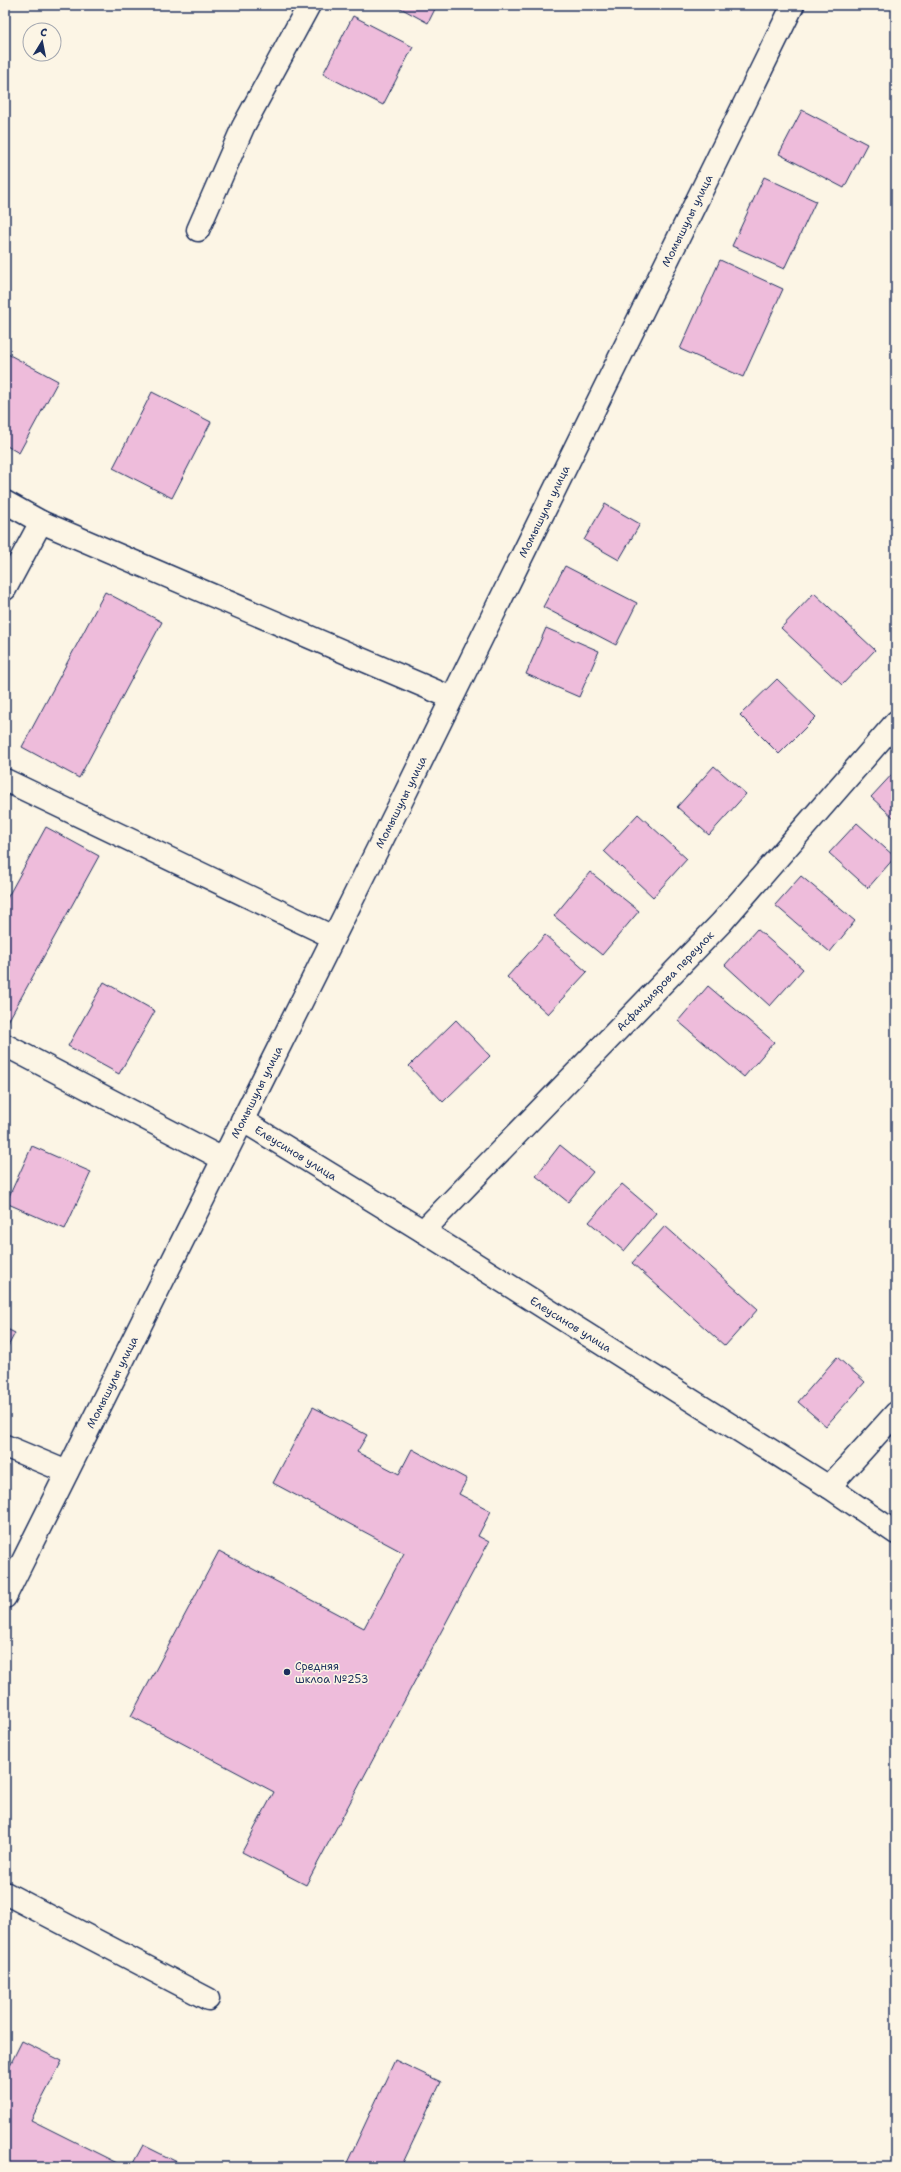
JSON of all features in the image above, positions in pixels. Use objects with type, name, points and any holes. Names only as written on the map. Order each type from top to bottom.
[{"type":"street","points":[[198,230],[243,127],[309,5]]},
{"type":"street","name":"Момышулы улица","points":[[5,1597],[334,937],[793,5]]},
{"type":"street","points":[[5,502],[41,522],[452,698]]},
{"type":"street","points":[[5,589],[41,522]]},
{"type":"street","name":"Асфандиярова переулок","points":[[423,1231],[721,923],[896,722]]},
{"type":"street","points":[[5,780],[334,937]]},
{"type":"street","points":[[5,1045],[223,1159]]},
{"type":"street","name":"Елеусинов улица","points":[[242,1120],[423,1231],[829,1487],[896,1533]]},
{"type":"street","points":[[829,1487],[896,1413]]},
{"type":"street","points":[[5,1446],[67,1472]]},
{"type":"street","points":[[5,1893],[208,1999]]},
{"type":"building","points":[[395,5],[437,5],[428,23]]},
{"type":"building","points":[[353,16],[413,47],[383,105],[323,74]]},
{"type":"building","points":[[802,110],[867,144],[844,188],[779,154]]},
{"type":"building","points":[[764,177],[816,201],[784,269],[732,246]]},
{"type":"building","points":[[720,260],[783,289],[743,377],[680,349]]},
{"type":"building","points":[[6,353],[58,381],[19,453],[5,445]]},
{"type":"building","points":[[152,392],[211,422],[172,498],[113,468]]},
{"type":"building","points":[[605,504],[640,524],[619,560],[584,540]]},
{"type":"building","points":[[565,566],[637,603],[616,645],[543,607]]},
{"type":"building","points":[[105,592],[162,622],[79,778],[22,747]]},
{"type":"building","points":[[814,593],[875,650],[842,685],[781,628]]},
{"type":"building","points":[[546,628],[599,651],[579,697],[526,674]]},
{"type":"building","points":[[777,679],[816,717],[779,754],[740,715]]},
{"type":"building","points":[[714,766],[746,794],[709,835],[677,807]]},
{"type":"building","points":[[896,770],[896,820],[871,797]]},
{"type":"building","points":[[638,814],[687,859],[653,897],[604,851]]},
{"type":"building","points":[[857,823],[895,857],[868,888],[829,853]]},
{"type":"building","points":[[46,827],[99,856],[5,1027],[5,902]]},
{"type":"building","points":[[590,872],[639,911],[602,955],[554,916]]},
{"type":"building","points":[[801,876],[855,921],[830,952],[775,905]]},
{"type":"building","points":[[757,929],[803,969],[770,1006],[725,965]]},
{"type":"building","points":[[545,935],[587,972],[548,1014],[507,977]]},
{"type":"building","points":[[104,982],[155,1011],[119,1074],[68,1046]]},
{"type":"building","points":[[708,986],[774,1042],[744,1077],[678,1021]]},
{"type":"building","points":[[456,1020],[490,1056],[443,1102],[409,1066]]},
{"type":"building","points":[[560,1145],[593,1172],[568,1202],[536,1176]]},
{"type":"building","points":[[32,1146],[91,1172],[65,1229],[6,1203]]},
{"type":"building","points":[[622,1184],[656,1213],[624,1251],[589,1222]]},
{"type":"building","points":[[665,1226],[758,1309],[725,1346],[632,1263]]},
{"type":"building","points":[[5,1328],[15,1333],[5,1352]]},
{"type":"building","points":[[837,1357],[865,1382],[826,1426],[798,1402]]},
{"type":"building","name":"Средняя шклоа №253","points":[[313,1407],[367,1435],[357,1452],[399,1474],[412,1449],[467,1479],[459,1494],[491,1511],[478,1536],[489,1542],[306,1885],[242,1852],[274,1792],[131,1716],[219,1551],[364,1628],[404,1553],[273,1483]]},
{"type":"building","points":[[22,2041],[62,2061],[31,2120],[125,2167],[12,2167],[5,2163],[5,2075]]},
{"type":"building","points":[[395,2060],[441,2082],[401,2167],[345,2167]]},
{"type":"building","points":[[143,2145],[187,2167],[131,2167]]},
{"type":"place","name":"Средняя шклоа №253","points":[[287,1672]]}]
